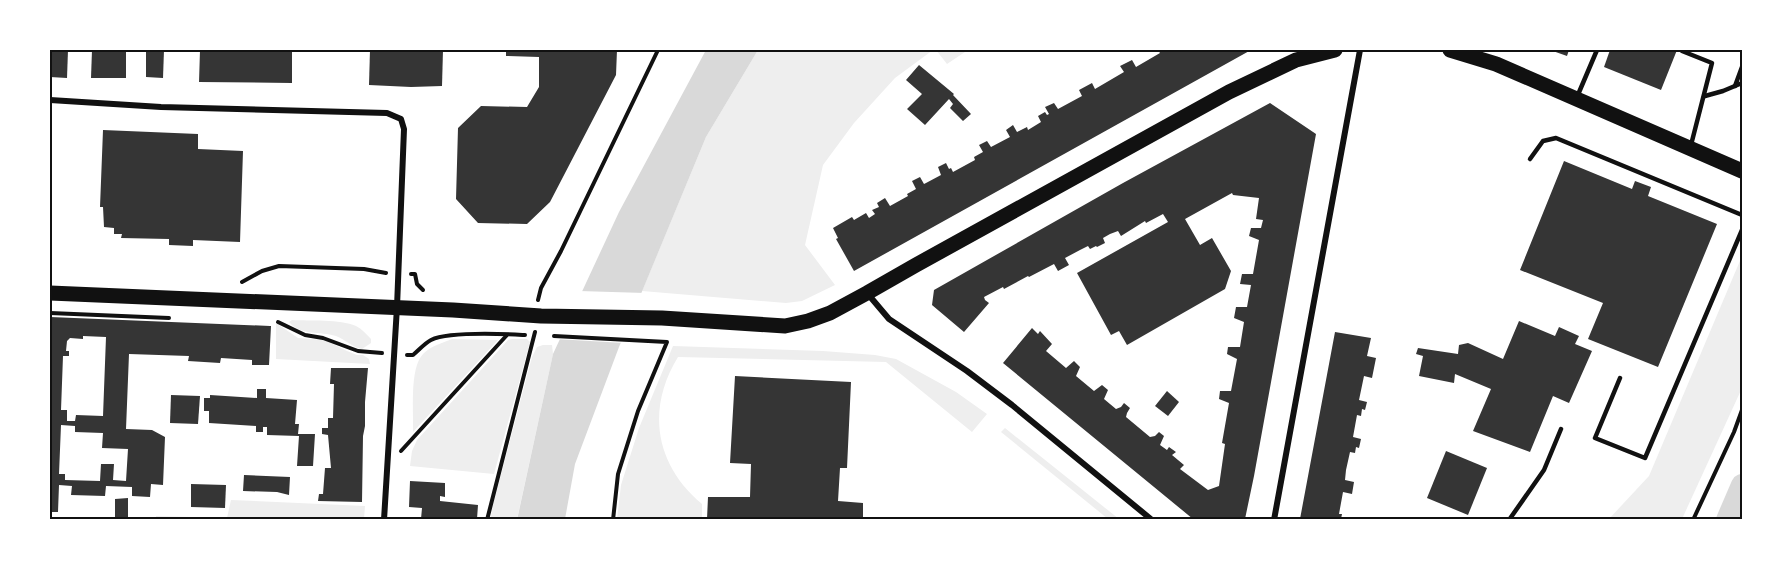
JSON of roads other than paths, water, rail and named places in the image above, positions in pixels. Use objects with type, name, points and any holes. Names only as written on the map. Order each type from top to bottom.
[{"type":"main road","points":[[50,293],[397,307],[539,316],[662,318],[784,326],[830,313],[1229,92],[1296,60],[1335,50]]},
{"type":"main road","points":[[1450,50],[1496,64],[1743,171]]},
{"type":"street","points":[[1274,519],[1360,50]]},
{"type":"street","points":[[50,100],[160,107],[387,113],[401,119],[404,129],[399,274],[384,519]]},
{"type":"street","points":[[867,293],[890,319],[913,337],[967,370],[1152,519]]},
{"type":"lane","points":[[1576,99],[1597,50]]},
{"type":"lane","points":[[1682,51],[1712,63],[1690,148]]},
{"type":"lane","points":[[1735,86],[1743,67]]},
{"type":"lane","points":[[1705,96],[1743,83]]},
{"type":"lane","points":[[1530,159],[1543,141],[1556,138],[1743,215]]},
{"type":"lane","points":[[1620,378],[1595,438],[1645,458],[1743,230]]},
{"type":"lane","points":[[1509,519],[1544,470],[1561,429]]},
{"type":"waterway","points":[[1727,520],[1742,485]]}]
